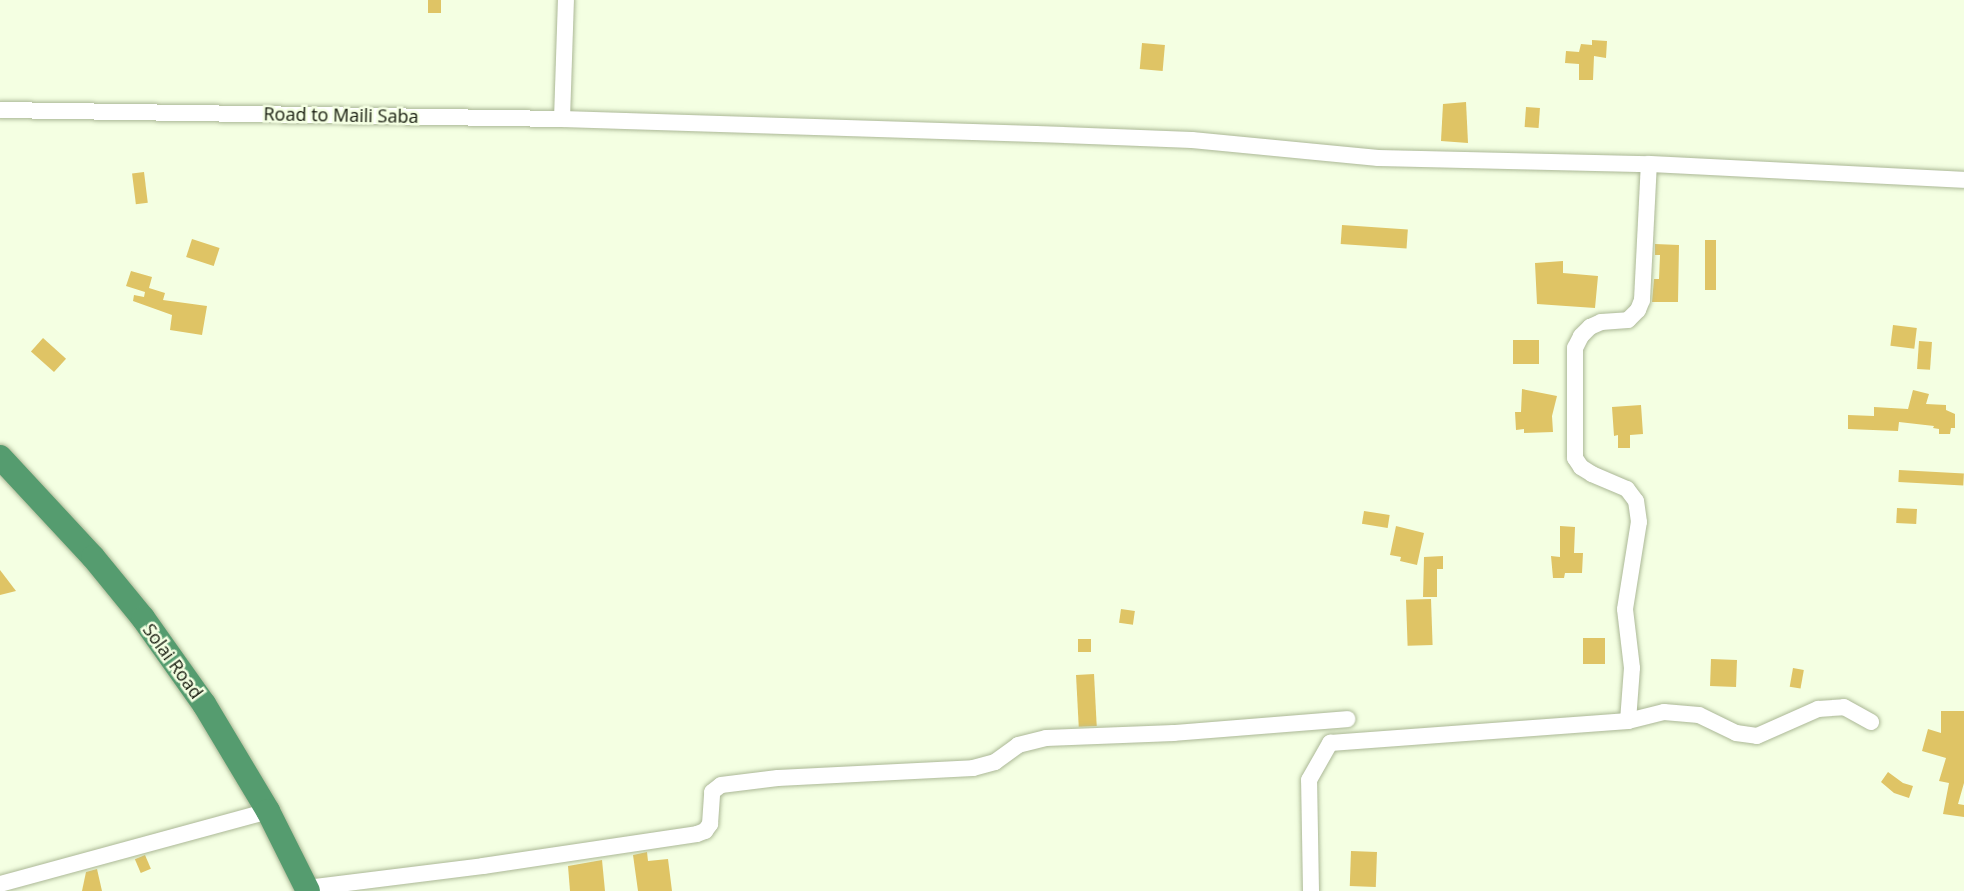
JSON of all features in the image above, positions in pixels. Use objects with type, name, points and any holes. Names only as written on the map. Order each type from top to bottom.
[{"type":"highway","name":"Solai Road","points":[[0,457],[93,557],[142,618],[204,704],[268,811],[308,890]]},
{"type":"street","points":[[562,119],[566,0]]},
{"type":"street","name":"Road to Maili Saba","points":[[0,110],[562,119],[1192,140],[1378,158],[1649,165],[1964,180]]},
{"type":"street","points":[[1628,720],[1632,668],[1625,609],[1639,522],[1636,501],[1627,489],[1592,474],[1581,467],[1575,458],[1575,348],[1581,336],[1590,327],[1601,322],[1628,320],[1638,310],[1642,300],[1649,165]]},
{"type":"street","points":[[1311,891],[1309,780],[1330,743],[1628,720],[1664,712],[1699,715],[1736,733],[1757,736],[1818,709],[1844,707],[1871,722]]},
{"type":"street","points":[[308,890],[697,834],[705,831],[710,824],[712,792],[721,785],[768,779],[973,768],[995,762],[1018,745],[1046,738],[1174,733],[1347,719]]},
{"type":"street","points":[[0,884],[268,811]]},
{"type":"building","points":[[428,0],[441,0],[441,13],[428,13]]},
{"type":"building","points":[[1592,40],[1607,41],[1606,58],[1594,56],[1593,80],[1579,80],[1579,64],[1565,63],[1566,51],[1579,52],[1581,44],[1592,45]]},
{"type":"building","points":[[1142,43],[1165,45],[1163,71],[1140,69]]},
{"type":"building","points":[[1466,102],[1468,143],[1441,141],[1443,104]]},
{"type":"building","points":[[1526,107],[1540,108],[1539,128],[1525,127]]},
{"type":"building","points":[[144,172],[148,203],[136,204],[132,173]]},
{"type":"building","points":[[1342,225],[1408,230],[1407,249],[1341,244]]},
{"type":"building","points":[[192,239],[220,248],[214,266],[186,257]]},
{"type":"building","points":[[1705,240],[1716,240],[1716,290],[1705,290]]},
{"type":"building","points":[[1655,244],[1679,245],[1678,302],[1652,302],[1654,279],[1659,279],[1660,255],[1655,255]]},
{"type":"building","points":[[1563,261],[1563,273],[1598,276],[1595,308],[1537,304],[1535,263]]},
{"type":"building","points":[[131,271],[152,277],[149,288],[165,293],[163,300],[207,306],[202,335],[170,330],[172,315],[133,301],[134,295],[144,297],[145,292],[126,286]]},
{"type":"building","points":[[1893,325],[1917,328],[1914,349],[1890,346]]},
{"type":"building","points":[[43,338],[66,359],[54,372],[31,351]]},
{"type":"building","points":[[1513,340],[1539,340],[1539,364],[1513,364]]},
{"type":"building","points":[[1919,341],[1932,342],[1930,370],[1917,369]]},
{"type":"building","points":[[1522,389],[1557,396],[1552,416],[1553,432],[1524,433],[1524,429],[1516,430],[1515,412],[1521,412]]},
{"type":"building","points":[[1913,390],[1929,394],[1926,404],[1946,405],[1946,410],[1955,414],[1955,428],[1951,428],[1950,434],[1939,434],[1939,429],[1933,428],[1934,426],[1899,422],[1898,431],[1848,429],[1848,415],[1874,416],[1874,407],[1908,409]]},
{"type":"building","points":[[1641,405],[1643,434],[1630,435],[1630,448],[1618,448],[1618,435],[1614,436],[1612,407]]},
{"type":"building","points":[[1899,470],[1964,473],[1963,485],[1898,482]]},
{"type":"building","points":[[1897,508],[1917,509],[1916,524],[1896,523]]},
{"type":"building","points":[[1364,511],[1390,515],[1388,528],[1362,524]]},
{"type":"building","points":[[1396,526],[1424,533],[1417,565],[1400,561],[1401,557],[1390,555]]},
{"type":"building","points":[[1560,526],[1575,527],[1574,553],[1583,553],[1582,573],[1565,573],[1564,578],[1553,578],[1551,556],[1560,557]]},
{"type":"building","points":[[1443,556],[1443,569],[1437,569],[1437,597],[1423,597],[1424,557]]},
{"type":"building","points":[[0,570],[16,591],[0,595]]},
{"type":"building","points":[[1431,599],[1433,645],[1408,646],[1406,600]]},
{"type":"building","points":[[1121,609],[1135,611],[1133,625],[1119,623]]},
{"type":"building","points":[[1583,638],[1605,638],[1605,664],[1583,664]]},
{"type":"building","points":[[1078,639],[1091,639],[1091,652],[1078,652]]},
{"type":"building","points":[[1711,659],[1737,660],[1736,687],[1710,686]]},
{"type":"building","points":[[1793,668],[1804,670],[1801,689],[1790,687]]},
{"type":"building","points":[[1094,674],[1097,726],[1079,727],[1076,675]]},
{"type":"building","points":[[1941,711],[1964,711],[1964,783],[1958,804],[1964,805],[1964,817],[1943,814],[1949,783],[1939,781],[1946,758],[1922,751],[1928,729],[1941,733]]},
{"type":"building","points":[[1888,772],[1903,783],[1913,786],[1909,798],[1894,793],[1881,782]]},
{"type":"building","points":[[1351,851],[1377,852],[1376,887],[1350,886]]},
{"type":"building","points":[[647,852],[648,861],[668,859],[672,891],[638,891],[633,855]]},
{"type":"building","points":[[145,855],[151,869],[141,873],[135,859]]},
{"type":"building","points":[[602,860],[605,891],[570,891],[568,866]]},
{"type":"building","points":[[97,869],[102,891],[82,891],[86,872]]}]
